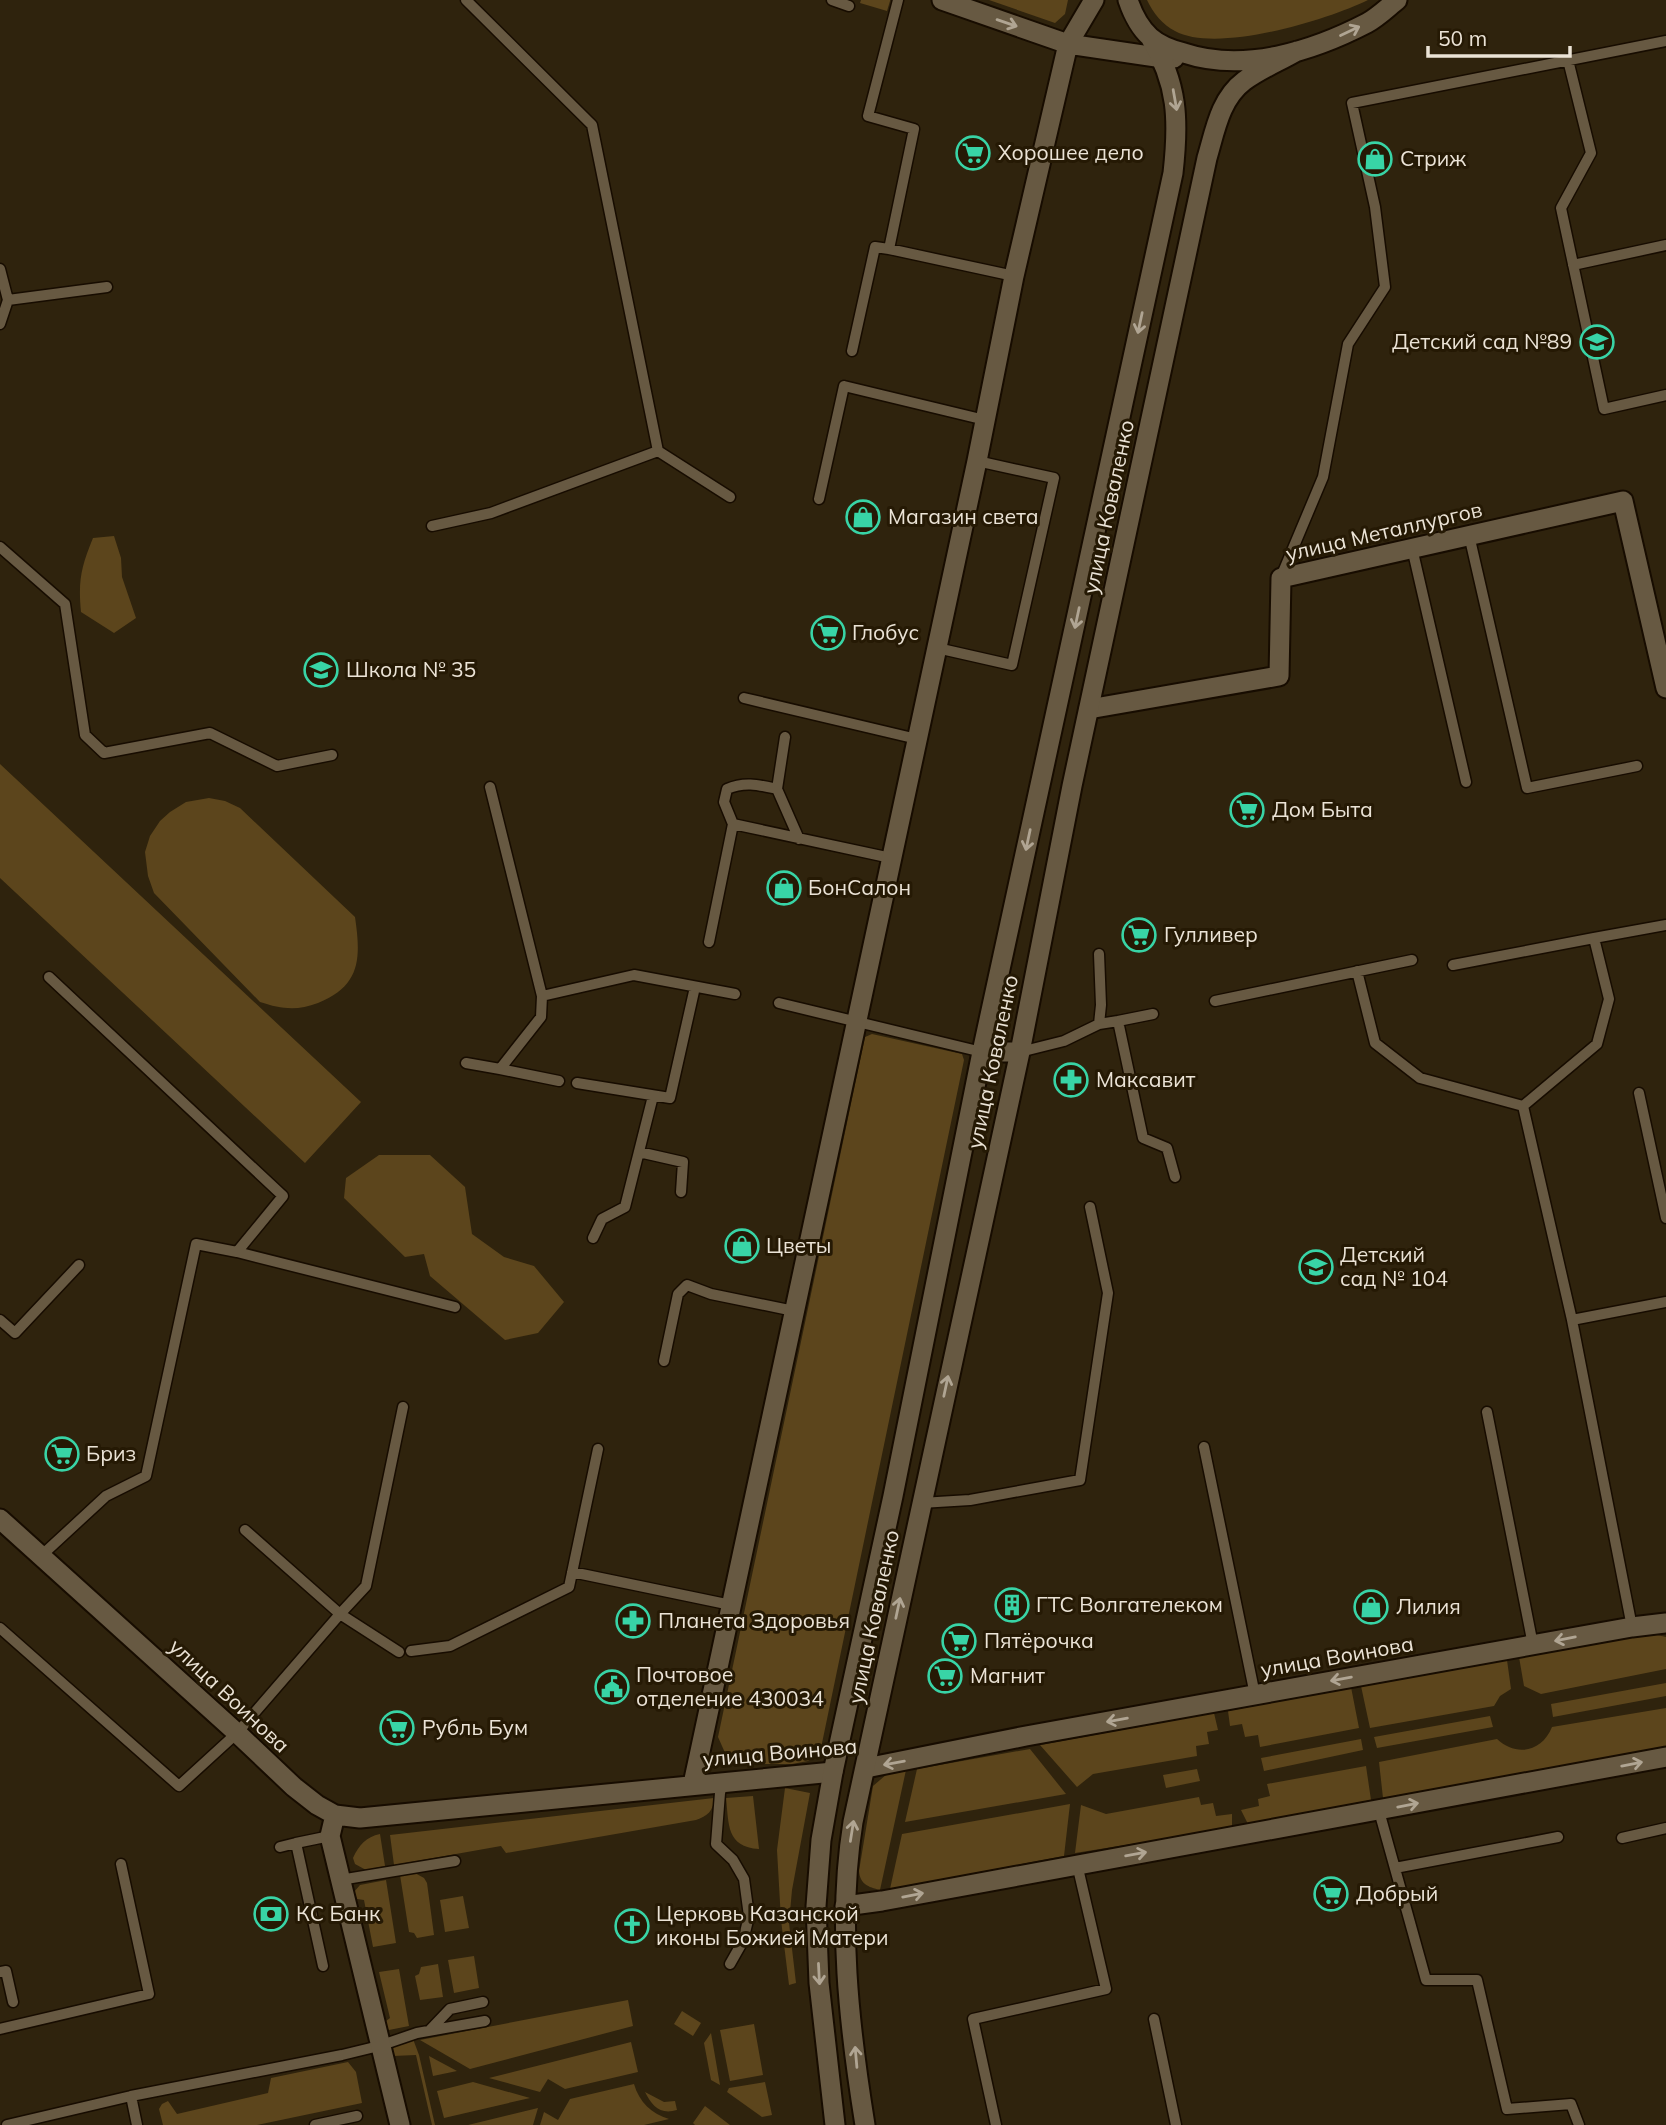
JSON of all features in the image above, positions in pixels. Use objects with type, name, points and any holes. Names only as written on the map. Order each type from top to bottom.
[{"type":"street","points":[[943,0],[1068,44],[1163,58],[1196,57]]},
{"type":"street","points":[[693,1784],[937,648],[1014,276],[1068,44],[1094,0]]},
{"type":"street","name":"улица Коваленко","points":[[835,2125],[819,1983],[816,1906],[821,1840],[982,1052],[1173,173],[1177,112],[1173,87],[1163,58],[1139,23],[1128,0]]},
{"type":"street","points":[[1150,37],[1169,49],[1196,57],[1226,62],[1259,59],[1297,51],[1334,38],[1369,21],[1397,0]]},
{"type":"street","name":"улица Коваленко","points":[[865,2125],[859,2091],[848,1973],[845,1906],[846,1864],[853,1822],[920,1503],[1020,1052],[1088,709],[1207,158],[1227,99],[1244,81],[1297,51]]},
{"type":"street","name":"улица Металлургов","points":[[1058,703],[1088,709],[1279,676],[1281,578],[1623,501],[1666,688]]},
{"type":"street","points":[[982,1052],[1020,1052]]},
{"type":"street","points":[[893,1496],[920,1503]]},
{"type":"street","name":"улица Воинова","points":[[0,1519],[294,1787],[335,1815],[360,1818],[866,1768],[1255,1695],[1666,1623]]},
{"type":"street","points":[[816,1906],[845,1906],[882,1901],[1666,1758]]},
{"type":"street","points":[[335,1815],[330,1836],[400,2125]]},
{"type":"lane","points":[[466,0],[592,125],[658,451],[730,497]]},
{"type":"lane","points":[[832,0],[849,6]]},
{"type":"lane","points":[[889,249],[914,130],[868,116],[898,0]]},
{"type":"lane","points":[[1281,578],[1323,477],[1348,344],[1385,286],[1375,207],[1352,103],[1666,41]]},
{"type":"lane","points":[[1569,60],[1591,153],[1561,208],[1604,409],[1666,395]]},
{"type":"lane","points":[[1573,265],[1666,245]]},
{"type":"lane","points":[[852,351],[875,247],[1014,276]]},
{"type":"lane","points":[[0,269],[8,300],[0,324]]},
{"type":"lane","points":[[8,300],[107,287]]},
{"type":"lane","points":[[818,499],[844,386],[985,420]]},
{"type":"lane","points":[[432,526],[491,513],[658,451]]},
{"type":"lane","points":[[937,648],[1012,665],[1054,478],[977,460]]},
{"type":"lane","points":[[1469,536],[1527,788],[1637,766]]},
{"type":"lane","points":[[0,547],[65,604],[85,735],[104,753],[210,733],[277,766],[332,755]]},
{"type":"lane","points":[[1412,548],[1466,782]]},
{"type":"lane","points":[[744,698],[917,739]]},
{"type":"lane","points":[[785,737],[777,789],[799,839]]},
{"type":"lane","points":[[709,942],[733,824],[724,802],[727,789],[738,784],[753,784],[777,789]]},
{"type":"lane","points":[[490,787],[542,996],[541,1017],[500,1069]]},
{"type":"lane","points":[[733,824],[891,858]]},
{"type":"lane","points":[[1453,965],[1666,925]]},
{"type":"lane","points":[[1522,1106],[1597,1044],[1609,999],[1594,938]]},
{"type":"lane","points":[[1099,954],[1099,1024]]},
{"type":"lane","points":[[1215,1001],[1412,960]]},
{"type":"lane","points":[[1357,971],[1375,1043],[1420,1078],[1522,1106]]},
{"type":"lane","points":[[542,996],[634,975],[735,994]]},
{"type":"lane","points":[[49,977],[283,1196],[237,1252]]},
{"type":"lane","points":[[577,1083],[670,1098],[695,987]]},
{"type":"lane","points":[[779,1003],[982,1052]]},
{"type":"lane","points":[[1020,1052],[1064,1041],[1099,1024],[1153,1014]]},
{"type":"lane","points":[[1118,1021],[1143,1138],[1167,1148],[1175,1177]]},
{"type":"lane","points":[[466,1063],[559,1081]]},
{"type":"lane","points":[[1639,1093],[1666,1217]]},
{"type":"lane","points":[[593,1238],[602,1219],[625,1207],[653,1096]]},
{"type":"lane","points":[[1522,1106],[1572,1320],[1632,1627]]},
{"type":"lane","points":[[639,1152],[683,1163],[681,1192]]},
{"type":"lane","points":[[920,1503],[970,1500],[1080,1480],[1108,1293],[1090,1207]]},
{"type":"lane","points":[[41,1556],[106,1496],[146,1476],[196,1244],[454,1307]]},
{"type":"lane","points":[[0,1320],[15,1334],[79,1265]]},
{"type":"lane","points":[[664,1361],[678,1294],[687,1285],[711,1294],[794,1311]]},
{"type":"lane","points":[[1572,1320],[1666,1301]]},
{"type":"lane","points":[[0,1628],[179,1786],[237,1733],[366,1586],[403,1407]]},
{"type":"lane","points":[[1487,1412],[1533,1645]]},
{"type":"lane","points":[[1204,1447],[1255,1695]]},
{"type":"lane","points":[[411,1651],[450,1646],[569,1587],[598,1448]]},
{"type":"lane","points":[[245,1530],[340,1614],[399,1652]]},
{"type":"lane","points":[[572,1572],[731,1605]]},
{"type":"lane","points":[[723,1781],[716,1844],[733,1860],[744,1879],[749,1916],[743,1941],[730,1964]]},
{"type":"lane","points":[[1379,1811],[1426,1980],[1477,1980],[1507,2109],[1572,2104],[1579,2125]]},
{"type":"lane","points":[[1622,1838],[1666,1828]]},
{"type":"lane","points":[[280,1847],[330,1836]]},
{"type":"lane","points":[[1395,1868],[1558,1837]]},
{"type":"lane","points":[[296,1843],[323,1966]]},
{"type":"lane","points":[[340,1880],[455,1861]]},
{"type":"lane","points":[[0,2029],[149,1994],[121,1864]]},
{"type":"lane","points":[[996,2125],[973,2020],[1106,1989],[1077,1864]]},
{"type":"lane","points":[[0,1972],[6,1971],[13,2002]]},
{"type":"lane","points":[[429,2031],[450,2009],[483,2002]]},
{"type":"lane","points":[[1154,2020],[1176,2125]]},
{"type":"lane","points":[[7,2125],[131,2096],[379,2046],[429,2031],[485,2021]]},
{"type":"lane","points":[[131,2096],[136,2125]]},
{"type":"lane","points":[[315,2125],[357,2116]]},
{"type":"shaded area","points":[[861,0],[890,1],[887,11],[860,3]]},
{"type":"shaded area","points":[[989,0],[1068,0],[1065,14],[1055,23]]},
{"type":"shaded area","points":[[1147,0],[1368,0],[1300,25],[1244,37],[1217,39],[1194,37],[1175,31],[1159,18]]},
{"type":"shaded area","points":[[114,536],[121,558],[122,577],[136,618],[114,633],[81,612],[80,583],[93,538]]},
{"type":"shaded area","points":[[0,764],[361,1102],[305,1163],[0,878]]},
{"type":"shaded area","points":[[209,798],[240,808],[355,917],[358,945],[355,969],[343,988],[332,996],[310,1006],[296,1008],[282,1008],[260,1002],[154,893],[148,876],[145,852],[150,836],[170,812],[186,802]]},
{"type":"shaded area","points":[[872,1034],[962,1054],[964,1060],[821,1748],[808,1761],[792,1764],[744,1764],[726,1755],[718,1737],[865,1037]]},
{"type":"shaded area","points":[[379,1155],[430,1155],[465,1187],[472,1234],[504,1257],[534,1266],[564,1302],[538,1333],[505,1340],[430,1276],[424,1254],[405,1257],[344,1198],[346,1178]]},
{"type":"shaded area","points":[[1653,1634],[1666,1637],[1666,1669],[1541,1694],[1524,1686],[1519,1657]]},
{"type":"shaded area","points":[[1507,1660],[1511,1689],[1500,1696],[1494,1706],[1370,1728],[1361,1686]]},
{"type":"shaded area","points":[[1666,1683],[1666,1696],[1553,1717],[1551,1704]]},
{"type":"shaded area","points":[[1351,1687],[1359,1728],[1260,1747],[1258,1735],[1245,1737],[1242,1724],[1230,1726],[1228,1711]]},
{"type":"shaded area","points":[[1666,1708],[1666,1748],[1383,1798],[1379,1762],[1497,1739],[1512,1748],[1528,1749],[1542,1742],[1552,1727]]},
{"type":"shaded area","points":[[1214,1713],[1218,1730],[1207,1732],[1209,1744],[1196,1746],[1197,1756],[1093,1774],[1077,1787],[1040,1745]]},
{"type":"shaded area","points":[[1490,1716],[1493,1727],[1377,1748],[1374,1737]]},
{"type":"shaded area","points":[[1361,1739],[1363,1750],[1264,1771],[1261,1758]]},
{"type":"shaded area","points":[[1030,1749],[1066,1794],[905,1822],[917,1769]]},
{"type":"shaded area","points":[[1366,1766],[1371,1800],[1248,1824],[1241,1810],[1259,1806],[1258,1799],[1270,1796],[1267,1784]]},
{"type":"shaded area","points":[[1197,1769],[1200,1781],[1166,1788],[1163,1775]]},
{"type":"shaded area","points":[[906,1770],[880,1890],[872,1888],[861,1879],[859,1871],[873,1786],[887,1774]]},
{"type":"shaded area","points":[[785,1788],[810,1793],[792,1890],[789,1923],[796,1983],[789,1985],[781,1920],[777,1850]]},
{"type":"shaded area","points":[[753,1796],[759,1849],[740,1844],[735,1839],[728,1817],[726,1798]]},
{"type":"shaded area","points":[[1199,1797],[1201,1805],[1213,1803],[1216,1816],[1232,1814],[1232,1828],[1075,1853],[1081,1805],[1106,1814]]},
{"type":"shaded area","points":[[714,1798],[709,1812],[696,1820],[506,1853],[501,1846],[394,1865],[390,1835]]},
{"type":"shaded area","points":[[1070,1804],[1064,1856],[890,1889],[902,1834]]},
{"type":"shaded area","points":[[380,1834],[385,1866],[366,1870],[355,1864],[353,1858],[360,1845]]},
{"type":"shaded area","points":[[413,1872],[427,1883],[434,1935],[417,1938],[414,1933],[409,1932],[400,1875]]},
{"type":"shaded area","points":[[386,1880],[396,1943],[373,1947],[364,1900],[357,1899],[354,1892],[360,1885]]},
{"type":"shaded area","points":[[463,1896],[469,1928],[445,1932],[440,1900]]},
{"type":"shaded area","points":[[474,1956],[479,1988],[454,1993],[448,1960]]},
{"type":"shaded area","points":[[438,1964],[443,1997],[420,2000],[415,1976],[419,1974],[421,1967]]},
{"type":"shaded area","points":[[399,1969],[409,2026],[389,2030],[382,2024],[390,2018],[379,1972]]},
{"type":"shaded area","points":[[628,2000],[633,2026],[470,2069],[420,2040]]},
{"type":"shaded area","points":[[682,2011],[701,2023],[693,2036],[674,2024]]},
{"type":"shaded area","points":[[754,2024],[763,2075],[730,2081],[720,2030]]},
{"type":"shaded area","points":[[711,2033],[720,2085],[711,2080],[704,2043]]},
{"type":"shaded area","points":[[413,2039],[435,2125],[432,2125],[416,2055],[393,2056],[392,2050],[396,2043]]},
{"type":"shaded area","points":[[631,2042],[638,2072],[565,2089],[548,2079],[540,2092],[489,2078]]},
{"type":"shaded area","points":[[429,2056],[457,2071],[433,2076]]},
{"type":"shaded area","points":[[348,2062],[356,2072],[362,2103],[257,2125],[163,2125],[159,2109],[168,2101],[177,2114],[268,2093],[271,2078]]},
{"type":"shaded area","points":[[473,2082],[530,2098],[444,2118],[437,2091]]},
{"type":"shaded area","points":[[765,2082],[772,2115],[762,2117],[727,2092],[729,2088]]},
{"type":"shaded area","points":[[634,2084],[647,2106],[669,2119],[644,2125],[540,2125],[544,2112],[558,2120],[570,2099]]},
{"type":"shaded area","points":[[645,2092],[664,2102],[675,2101],[677,2110],[657,2108]]},
{"type":"shaded area","points":[[705,2106],[730,2125],[695,2125],[693,2123]]},
{"type":"shaded area","points":[[538,2108],[533,2125],[468,2125]]},
{"type":"place","name":"Хорошее дело","points":[[973,153]]},
{"type":"place","name":"Стриж","points":[[1375,159]]},
{"type":"place","name":"Детский сад №89","points":[[1597,342]]},
{"type":"place","name":"Магазин света","points":[[863,517]]},
{"type":"place","name":"Глобус","points":[[828,633]]},
{"type":"place","name":"Школа № 35","points":[[321,670]]},
{"type":"place","name":"Дом Быта","points":[[1247,810]]},
{"type":"place","name":"БонСалон","points":[[784,888]]},
{"type":"place","name":"Гулливер","points":[[1139,935]]},
{"type":"place","name":"Максавит","points":[[1071,1080]]},
{"type":"place","name":"Цветы","points":[[742,1246]]},
{"type":"place","name":"Детский сад № 104","points":[[1316,1267]]},
{"type":"place","name":"Бриз","points":[[62,1454]]},
{"type":"place","name":"ГТС Волгателеком","points":[[1012,1605]]},
{"type":"place","name":"Лилия","points":[[1371,1607]]},
{"type":"place","name":"Планета Здоровья","points":[[633,1621]]},
{"type":"place","name":"Пятёрочка","points":[[959,1641]]},
{"type":"place","name":"Магнит","points":[[945,1676]]},
{"type":"place","name":"Почтовое отделение 430034","points":[[612,1687]]},
{"type":"place","name":"Рубль Бум","points":[[397,1728]]},
{"type":"place","name":"Добрый","points":[[1331,1894]]},
{"type":"place","name":"КС Банк","points":[[271,1914]]},
{"type":"place","name":"Церковь Казанской иконы Божией Матери","points":[[632,1926]]}]
